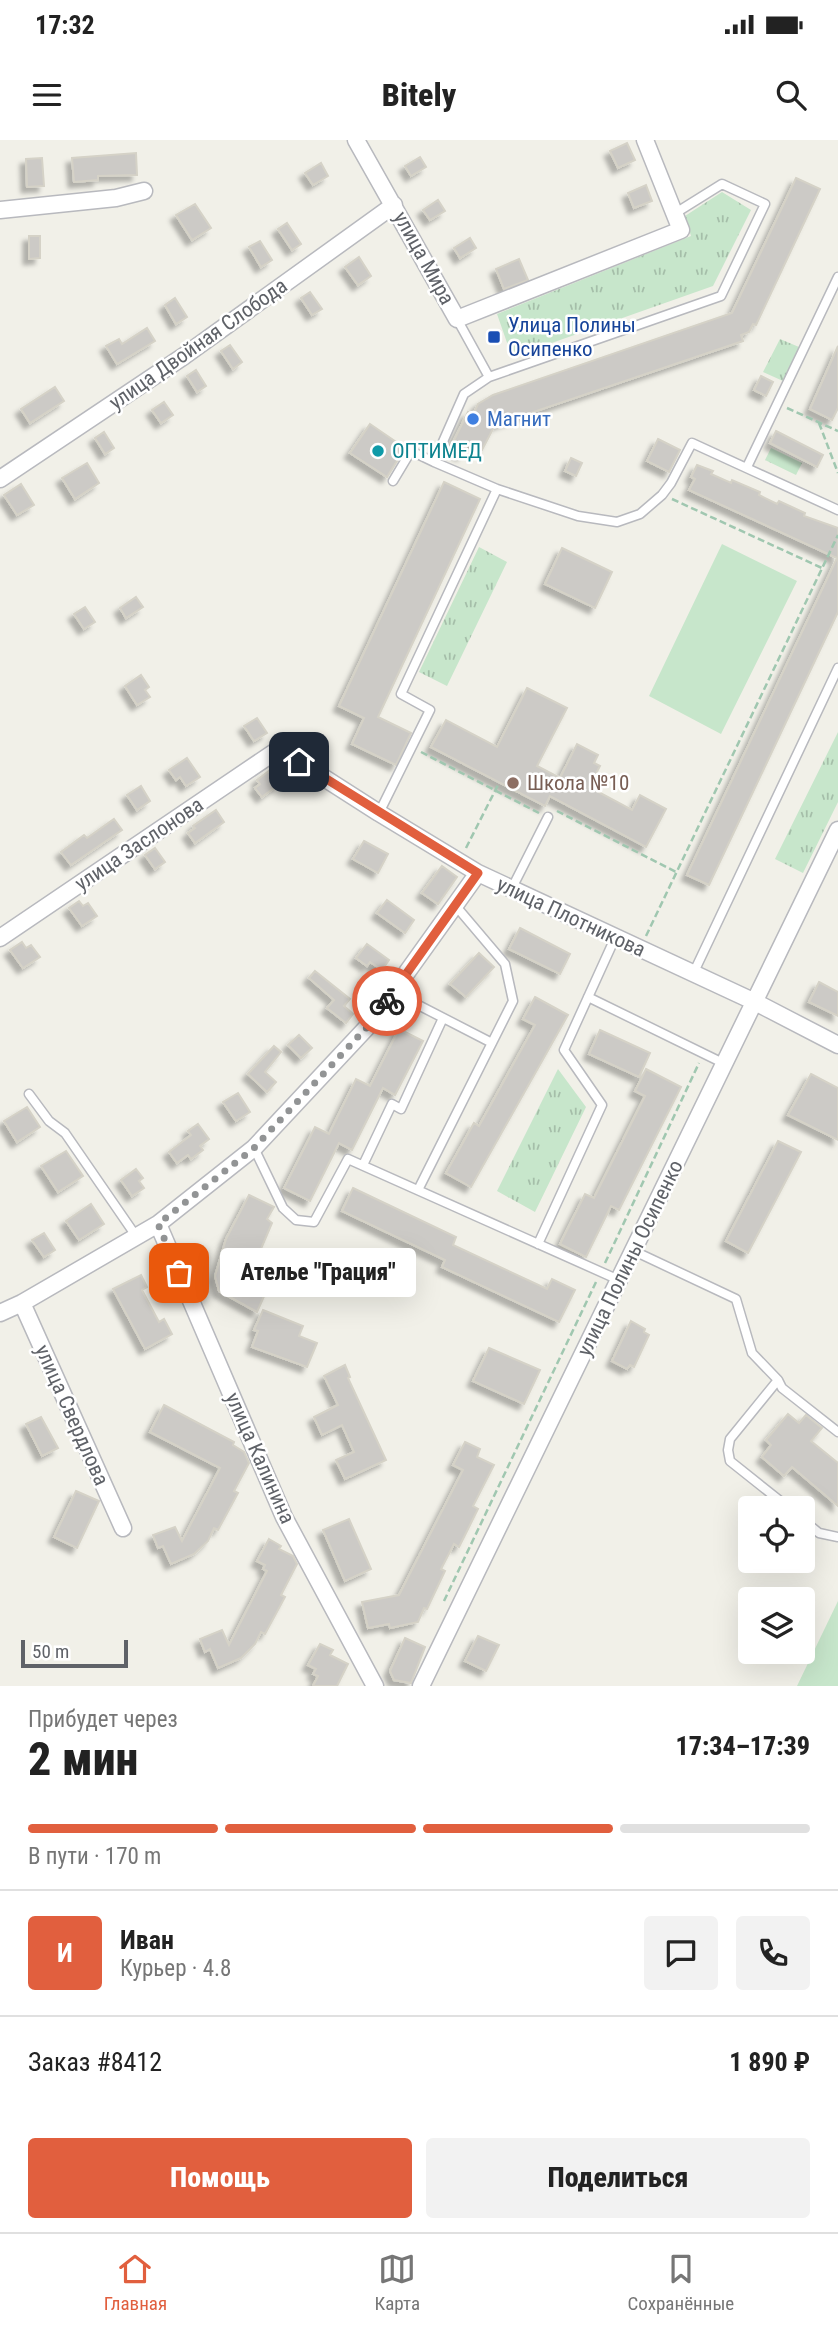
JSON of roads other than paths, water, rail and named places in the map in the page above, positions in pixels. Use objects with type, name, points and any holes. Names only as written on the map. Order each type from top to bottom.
[{"type":"street","name":"улица Мира","points":[[356,140],[457,319]]},
{"type":"street","points":[[457,319],[681,230],[645,140]]},
{"type":"street","points":[[0,210],[116,198],[144,191]]},
{"type":"street","name":"улица Двойная Слобода","points":[[0,479],[184,356],[394,205]]},
{"type":"street","name":"улица Плотникова","points":[[279,749],[478,873],[755,1002],[838,1045]]},
{"type":"street","name":"улица Заслонова","points":[[0,938],[279,749]]},
{"type":"street","name":"улица Полины Осипенко","points":[[421,1686],[838,830]]},
{"type":"street","points":[[0,1313],[158,1224],[254,1148],[370,1024],[478,873]]},
{"type":"street","name":"улица Калинина","points":[[158,1224],[284,1517],[375,1686]]},
{"type":"street","name":"улица Свердлова","points":[[22,1303],[123,1528]]},
{"type":"lane","points":[[434,462],[464,394],[489,377],[721,296],[765,205],[722,184],[674,214]]},
{"type":"lane","points":[[747,467],[838,277]]},
{"type":"lane","name":"улица Мира","points":[[457,319],[489,377]]},
{"type":"lane","points":[[393,481],[411,451],[497,489],[578,516],[617,522],[640,514],[662,495],[692,443],[837,507]]},
{"type":"lane","points":[[379,813],[430,710],[401,694],[497,489]]},
{"type":"lane","points":[[693,974],[838,668]]},
{"type":"lane","points":[[512,888],[548,817]]},
{"type":"lane","points":[[418,1190],[513,1001],[505,964],[455,905]]},
{"type":"lane","points":[[538,1244],[602,1105],[564,1050],[615,938]]},
{"type":"lane","points":[[393,992],[492,1043]]},
{"type":"lane","points":[[588,997],[724,1064]]},
{"type":"lane","points":[[363,1165],[392,1104],[401,1109],[443,1018]]},
{"type":"lane","points":[[29,1094],[49,1121],[65,1133],[136,1236]]},
{"type":"lane","points":[[254,1148],[283,1208],[296,1220],[314,1222],[348,1159],[619,1280]]},
{"type":"lane","points":[[634,1251],[736,1299],[752,1353],[778,1380],[782,1388],[838,1432]]},
{"type":"lane","points":[[774,1496],[730,1461],[728,1450],[730,1439],[778,1380]]},
{"type":"lane","points":[[815,1530],[838,1537]]},
{"type":"place","name":"Улица Полины Осипенко","points":[[494,337]]},
{"type":"place","name":"Магнит","points":[[473,419]]},
{"type":"place","name":"ОПТИМЕД","points":[[378,451]]},
{"type":"place","name":"Школа №10","points":[[513,783]]},
{"type":"place","name":"Ателье \"Грация\"","points":[[179,1273]]}]
